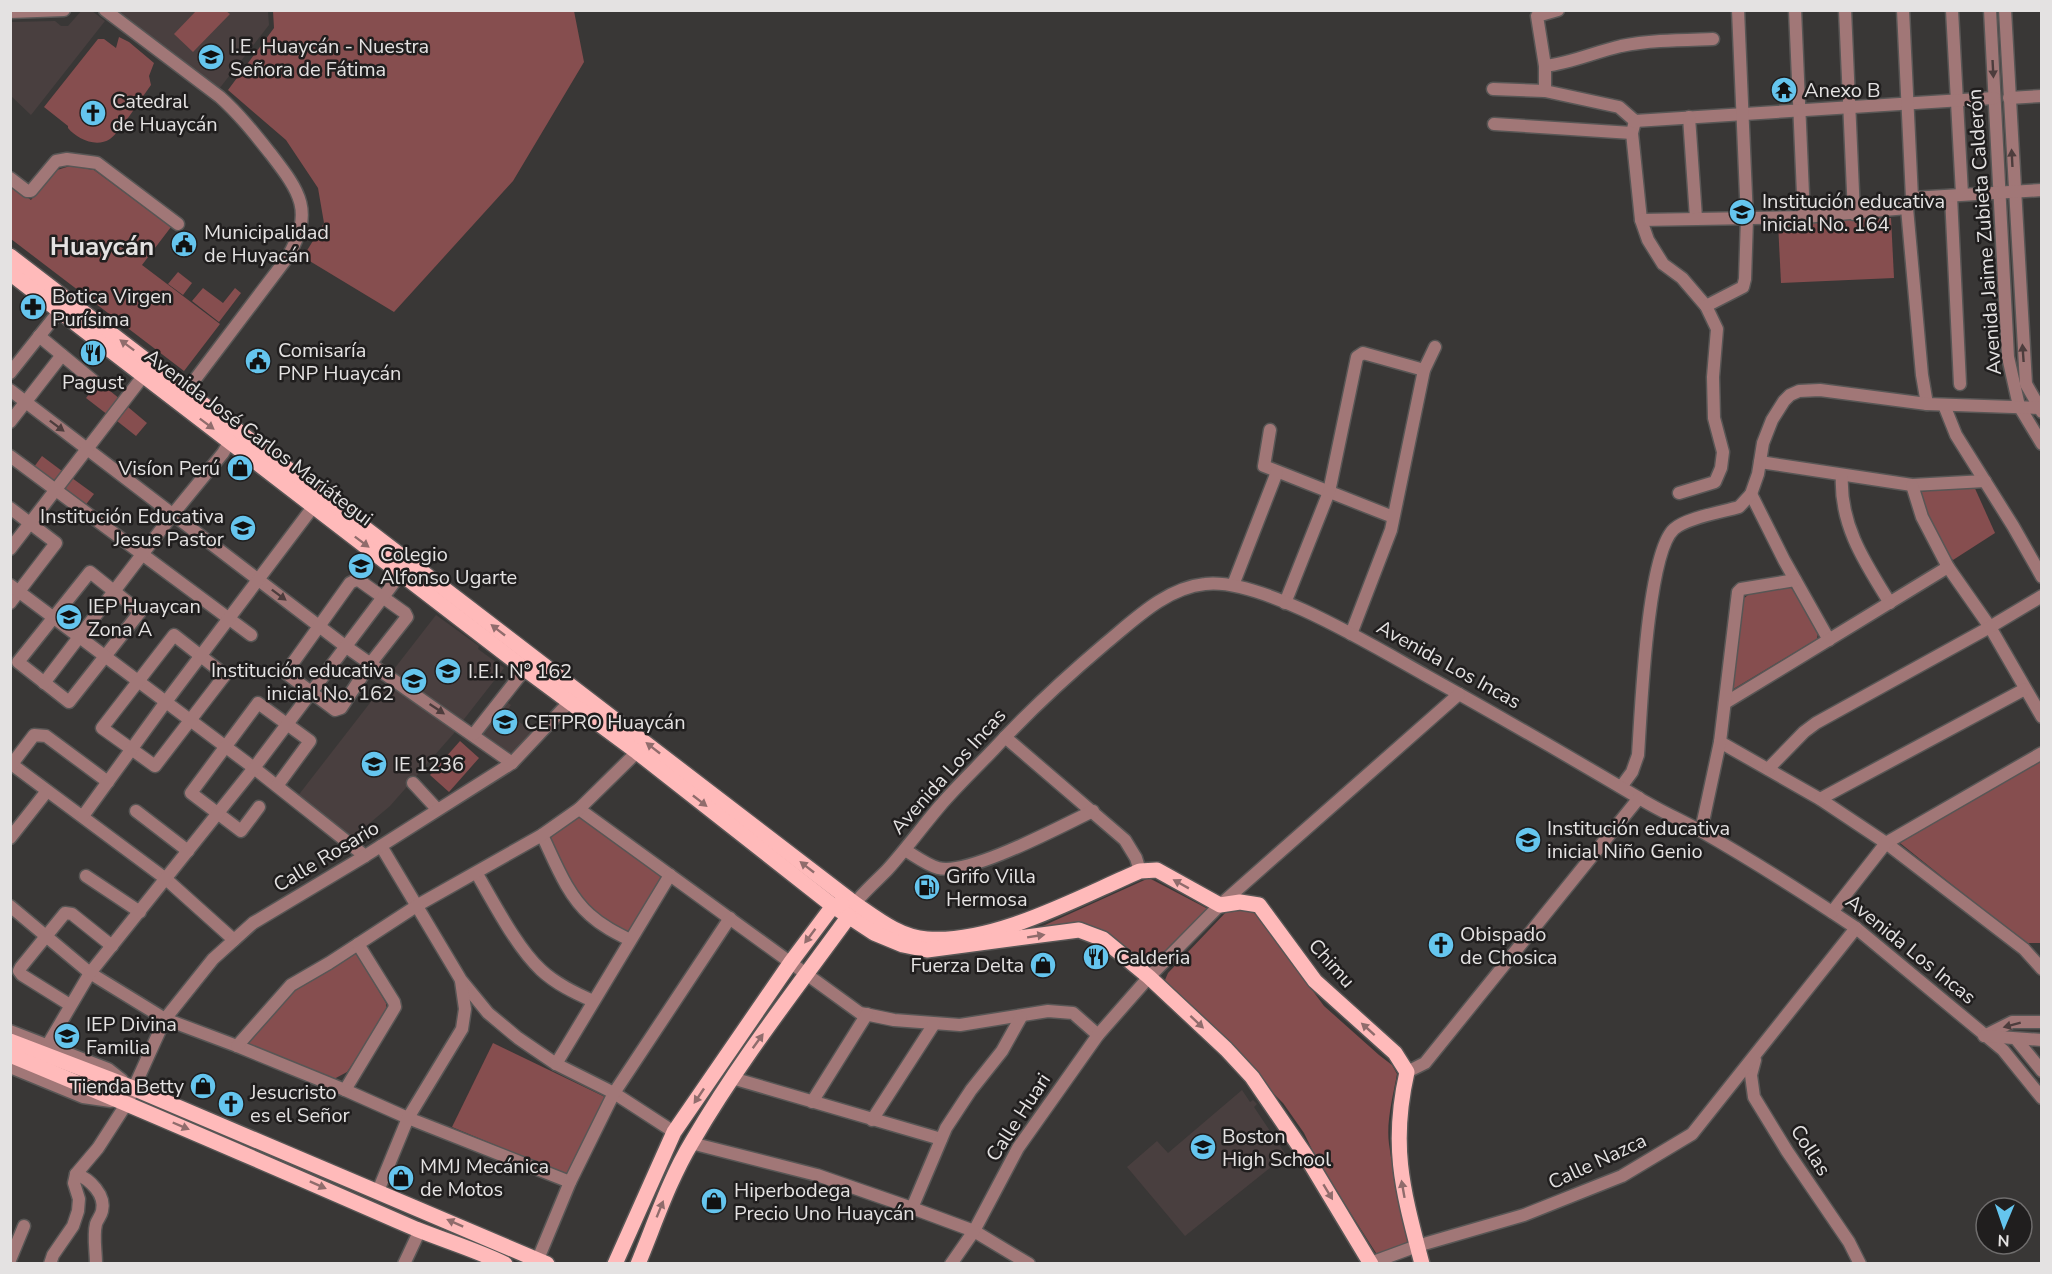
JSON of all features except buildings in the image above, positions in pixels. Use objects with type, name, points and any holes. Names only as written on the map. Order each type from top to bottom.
[{"type":"main road","name":"Avenida José Carlos Mariátegui","points":[[10,256],[187,390],[234,435],[851,910],[874,933],[903,945],[927,950],[1079,930],[1103,939],[1149,977],[1226,1049],[1252,1077],[1306,1156],[1370,1263]]},
{"type":"main road","name":"Avenida José Carlos Mariátegui","points":[[10,273],[173,399],[234,435]]},
{"type":"main road","name":"Avenida José Carlos Mariátegui","points":[[406,567],[525,669],[574,697],[637,752],[833,906],[851,910],[890,928],[926,939],[960,937],[994,931],[1035,916],[1140,871]]},
{"type":"main road","points":[[1140,871],[1157,870],[1220,905]]},
{"type":"main road","name":"Chimu","points":[[1220,905],[1240,902],[1259,905],[1315,981],[1395,1053],[1407,1072]]},
{"type":"main road","points":[[615,1263],[674,1132],[791,962],[833,906]]},
{"type":"main road","name":"Avenida Los Incas","points":[[638,1263],[664,1199],[691,1143],[732,1078],[851,910]]},
{"type":"main road","points":[[10,1041],[130,1096],[264,1162],[420,1230],[505,1263]]},
{"type":"main road","points":[[10,1054],[270,1146],[542,1261]]},
{"type":"main road","points":[[1407,1072],[1400,1100],[1399,1164],[1404,1195],[1422,1263]]},
{"type":"main road","points":[[264,1162],[270,1146]]},
{"type":"main road","points":[[476,1250],[483,1236]]},
{"type":"street","points":[[105,10],[237,112],[293,183],[299,198],[302,220],[298,240],[268,285],[187,390],[173,399]]},
{"type":"street","points":[[1545,91],[1545,66],[1537,16],[1558,10]]},
{"type":"street","points":[[1706,306],[1743,287],[1745,279],[1747,219],[1738,10]]},
{"type":"street","points":[[1795,10],[1804,217]]},
{"type":"street","points":[[1845,10],[1854,213]]},
{"type":"street","points":[[1903,10],[1909,203],[1926,404]]},
{"type":"street","points":[[1952,10],[1956,101],[1960,384]]},
{"type":"street","name":"Avenida Jaime Zubieta Calderón","points":[[1990,10],[2007,357],[2019,406],[2042,444]]},
{"type":"street","name":"Avenida Jaime Zubieta Calderón","points":[[2005,10],[2026,384],[2041,409]]},
{"type":"street","points":[[10,12],[63,11]]},
{"type":"street","points":[[1545,66],[1565,64],[1618,47],[1644,42],[1713,39]]},
{"type":"street","points":[[1493,89],[1545,91],[1619,107],[1633,127],[1641,220],[1648,240],[1663,264],[1682,278],[1706,306],[1717,328],[1713,377],[1714,418],[1723,453],[1721,468],[1715,482],[1679,493]]},
{"type":"street","points":[[2009,98],[2042,96]]},
{"type":"street","points":[[1494,124],[1633,127],[1689,117],[1995,98]]},
{"type":"street","points":[[1689,117],[1696,218]]},
{"type":"street","points":[[10,178],[29,192],[60,160],[97,163],[178,224]]},
{"type":"street","points":[[1641,220],[1804,217],[1854,213],[1957,195],[2042,190]]},
{"type":"street","points":[[10,373],[60,310]]},
{"type":"street","points":[[39,336],[96,383]]},
{"type":"street","points":[[1351,634],[1391,530],[1424,370],[1435,347]]},
{"type":"street","points":[[1285,603],[1329,492],[1357,357],[1364,353],[1424,370]]},
{"type":"street","points":[[10,422],[62,355]]},
{"type":"street","points":[[10,549],[144,375]]},
{"type":"street","points":[[10,390],[345,646],[513,763]]},
{"type":"street","points":[[1621,787],[1632,772],[1638,754],[1651,601],[1660,553],[1665,541],[1682,522],[1739,507],[1751,494],[1763,443],[1772,420],[1790,395],[1799,391],[1820,390],[1926,404],[2019,406],[2041,409]]},
{"type":"street","points":[[1944,405],[1956,435],[2042,578]]},
{"type":"street","points":[[1270,430],[1264,466],[1393,517]]},
{"type":"street","points":[[44,683],[173,514],[223,453],[234,435]]},
{"type":"street","points":[[10,456],[251,635]]},
{"type":"street","points":[[1760,462],[1912,484],[1985,481]]},
{"type":"street","points":[[1233,585],[1277,472]]},
{"type":"street","points":[[1842,475],[1844,512],[1851,535],[1890,603]]},
{"type":"street","points":[[1912,484],[1922,517],[1948,567],[1990,627],[2042,717]]},
{"type":"street","points":[[1751,494],[1829,640]]},
{"type":"street","points":[[83,816],[318,500]]},
{"type":"street","points":[[10,508],[56,543],[15,588],[10,603]]},
{"type":"street","points":[[47,1046],[90,973],[254,768],[406,567]]},
{"type":"street","points":[[1725,703],[1948,567]]},
{"type":"street","points":[[90,572],[140,612],[69,702],[18,662],[54,618],[90,572]]},
{"type":"street","points":[[1701,831],[1720,742],[1738,592],[1741,589],[1796,580]]},
{"type":"street","points":[[352,581],[360,581],[405,613],[407,617],[370,664],[342,708],[338,710],[287,674],[319,626],[352,581]]},
{"type":"street","name":"Avenida Los Incas","points":[[851,910],[940,807],[1005,737],[1069,674],[1158,602],[1183,589],[1207,583],[1233,585],[1256,591],[1285,603],[1351,634],[1701,831],[1832,912],[1856,928],[2003,1050],[2042,1098]]},
{"type":"street","points":[[15,588],[254,768],[365,856]]},
{"type":"street","points":[[1767,769],[1816,723],[2042,596]]},
{"type":"street","points":[[174,635],[201,656],[225,675],[155,766],[102,728],[174,635]]},
{"type":"street","points":[[474,734],[525,669]]},
{"type":"street","points":[[1820,799],[2025,688]]},
{"type":"street","name":"Calle Huari","points":[[951,1263],[974,1231],[1018,1148],[1098,1035],[1149,977],[1220,905],[1459,694]]},
{"type":"street","name":"Calle Rosario","points":[[76,1174],[98,1148],[130,1096],[165,1019],[213,959],[253,923],[513,763],[574,697]]},
{"type":"street","points":[[259,807],[241,831],[191,793],[258,703],[310,741],[277,786]]},
{"type":"street","points":[[108,782],[41,734],[34,735],[11,764],[166,879],[234,940]]},
{"type":"street","points":[[1005,737],[1125,840],[1136,858],[1140,871]]},
{"type":"street","points":[[1720,742],[1820,799],[1886,843],[2024,949],[2042,969]]},
{"type":"street","points":[[237,1046],[291,985],[418,905],[477,874],[542,835],[579,809],[637,752]]},
{"type":"street","points":[[1832,912],[1886,843],[2042,753]]},
{"type":"street","points":[[413,783],[437,809]]},
{"type":"street","points":[[10,838],[47,791]]},
{"type":"street","points":[[1407,1072],[1425,1063],[1639,798]]},
{"type":"street","points":[[579,809],[860,1013],[894,1020],[960,1025],[1048,1011],[1073,1013],[1098,1035]]},
{"type":"street","points":[[136,811],[188,851]]},
{"type":"street","points":[[905,850],[937,868],[952,869],[988,860],[1093,811]]},
{"type":"street","points":[[542,835],[559,872],[589,914],[609,929],[630,940]]},
{"type":"street","points":[[381,846],[418,905],[460,980],[488,1013],[518,1038],[556,1064],[614,1094],[674,1132]]},
{"type":"street","points":[[477,874],[515,936],[542,971],[571,991],[593,1000]]},
{"type":"street","points":[[556,1064],[670,875]]},
{"type":"street","points":[[86,876],[140,912]]},
{"type":"street","points":[[10,906],[90,973],[165,1019],[237,1046],[408,1118],[570,1182]]},
{"type":"street","points":[[70,1005],[19,971],[45,935],[65,913],[72,914],[112,946]]},
{"type":"street","points":[[542,1261],[570,1182],[614,1094],[730,918]]},
{"type":"street","name":"Calle Nazca","points":[[1370,1263],[1417,1246],[1524,1215],[1622,1176],[1692,1134],[1856,928]]},
{"type":"street","points":[[345,1090],[394,1007],[394,1002],[358,944]]},
{"type":"street","points":[[2024,949],[2042,949]]},
{"type":"street","points":[[378,1191],[408,1118],[462,1029],[465,1009],[460,980]]},
{"type":"street","points":[[812,1102],[867,1014]]},
{"type":"street","points":[[912,1208],[941,1139],[971,1090],[1002,1051],[1021,1017]]},
{"type":"street","points":[[1984,1036],[2012,1022],[2042,1022]]},
{"type":"street","points":[[872,1120],[934,1024]]},
{"type":"street","points":[[10,1031],[108,1070],[130,1096]]},
{"type":"street","points":[[1984,1036],[2042,1040]]},
{"type":"street","points":[[2016,1040],[2042,1071]]},
{"type":"street","name":"Collas","points":[[1758,1052],[1750,1075],[1754,1097],[1787,1151],[1849,1242],[1860,1263]]},
{"type":"street","points":[[10,1067],[83,1097],[130,1096]]},
{"type":"street","points":[[732,1078],[941,1139]]},
{"type":"street","points":[[691,1143],[817,1175],[912,1208],[974,1231],[1029,1263]]},
{"type":"street","points":[[50,1263],[52,1255],[73,1226],[78,1211],[79,1199],[74,1183],[76,1174],[89,1180],[102,1201],[102,1211],[95,1232],[96,1263]]},
{"type":"street","points":[[10,1260],[24,1226]]},
{"type":"street","points":[[404,1263],[420,1230]]},
{"type":"shaded area","points":[[82,10],[92,11],[105,21],[31,115],[11,96],[11,22],[55,21],[61,26],[68,26]]},
{"type":"shaded area","name":"I.E. Huaycán - Nuestra Señora de Fátima","points":[[115,11],[268,11],[269,25],[219,89]]},
{"type":"shaded area","points":[[196,11],[226,11],[230,14],[193,52],[174,34]]},
{"type":"shaded area","points":[[273,11],[574,11],[584,62],[513,181],[394,312],[303,257],[324,223],[318,188],[286,140],[228,90],[274,28]]},
{"type":"shaded area","points":[[119,37],[129,42],[154,63],[149,76],[151,85],[115,135],[105,142],[87,141],[76,136],[68,126],[44,107],[98,39],[104,39],[116,48]]},
{"type":"shaded area","points":[[70,166],[94,170],[171,227],[142,265],[220,324],[184,371],[11,239],[10,185],[31,200],[54,171]]},
{"type":"shaded area","points":[[1891,218],[1894,278],[1781,283],[1778,223]]},
{"type":"shaded area","points":[[178,272],[192,283],[183,295],[168,284]]},
{"type":"shaded area","points":[[203,288],[223,303],[235,288],[241,293],[219,322],[192,301]]},
{"type":"shaded area","points":[[99,382],[120,399],[108,415],[86,398]]},
{"type":"shaded area","points":[[128,407],[147,423],[136,436],[117,421]]},
{"type":"shaded area","points":[[42,456],[66,474],[57,485],[34,467]]},
{"type":"shaded area","points":[[72,478],[94,494],[84,507],[62,490]]},
{"type":"shaded area","points":[[1973,484],[1995,533],[1953,560],[1937,538],[1919,496],[1921,492]]},
{"type":"shaded area","points":[[1787,586],[1795,590],[1818,632],[1817,639],[1730,691],[1740,602],[1750,593]]},
{"type":"shaded area","name":"I.E.I. N° 162","points":[[436,615],[479,646],[478,649],[504,668],[461,723],[391,673]]},
{"type":"shaded area","name":"IE 1236","points":[[387,681],[455,732],[390,806],[352,838],[297,797]]},
{"type":"shaded area","name":"CETPRO Huaycán","points":[[507,702],[511,705],[506,712],[534,733],[509,756],[479,734]]},
{"type":"shaded area","points":[[460,741],[479,758],[449,792],[430,775]]},
{"type":"shaded area","points":[[2041,755],[2041,943],[2025,943],[1900,843]]},
{"type":"shaded area","points":[[580,812],[667,876],[630,934],[599,916],[583,901],[546,836]]},
{"type":"shaded area","points":[[1149,878],[1208,909],[1150,967],[1104,931],[1092,928],[1034,930]]},
{"type":"shaded area","points":[[1233,907],[1250,910],[1256,914],[1324,1006],[1392,1065],[1397,1074],[1390,1109],[1388,1136],[1396,1181],[1413,1241],[1401,1249],[1376,1253],[1318,1162],[1304,1133],[1283,1103],[1168,987],[1165,980],[1168,973]]},
{"type":"shaded area","points":[[356,953],[386,1003],[387,1012],[347,1072],[334,1079],[328,1078],[242,1044],[293,988]]},
{"type":"shaded area","points":[[493,1043],[605,1097],[567,1175],[452,1127]]},
{"type":"shaded area","points":[[1242,1090],[1250,1102],[1253,1100],[1257,1104],[1254,1107],[1286,1155],[1185,1236],[1127,1167],[1157,1141],[1168,1153]]},
{"type":"place","name":"I.E. Huaycán - Nuestra Señora de Fátima","points":[[211,57]]},
{"type":"place","name":"Anexo B","points":[[1784,90]]},
{"type":"place","name":"Catedral de Huaycán","points":[[93,113]]},
{"type":"place","name":"Institución educativa inicial No. 164","points":[[1742,212]]},
{"type":"place","name":"Municipalidad de Huyacán","points":[[184,244]]},
{"type":"place","name":"Botica Virgen Purísima","points":[[33,307]]},
{"type":"place","name":"Pagust","points":[[93,353]]},
{"type":"place","name":"Comisaría PNP Huaycán","points":[[258,361]]},
{"type":"place","name":"Visíon Perú","points":[[240,468]]},
{"type":"place","name":"Institución Educativa Jesus Pastor","points":[[243,528]]},
{"type":"place","name":"Colegio Alfonso Ugarte","points":[[361,566]]},
{"type":"place","name":"IEP Huaycan Zona A","points":[[69,617]]},
{"type":"place","name":"I.E.I. N° 162","points":[[448,671]]},
{"type":"place","name":"Institución educativa inicial No. 162","points":[[414,681]]},
{"type":"place","name":"CETPRO Huaycán","points":[[505,722]]},
{"type":"place","name":"IE 1236","points":[[374,764]]},
{"type":"place","name":"Institución educativa inicial Niño Genio","points":[[1528,840]]},
{"type":"place","name":"Grifo Villa Hermosa","points":[[927,887]]},
{"type":"place","name":"Obispado de Chosica","points":[[1441,945]]},
{"type":"place","name":"Calderia","points":[[1096,957]]},
{"type":"place","name":"Fuerza Delta","points":[[1043,965]]},
{"type":"place","name":"IEP Divina Familia","points":[[67,1036]]},
{"type":"place","name":"Tienda Betty","points":[[203,1086]]},
{"type":"place","name":"Jesucristo es el Señor","points":[[231,1104]]},
{"type":"place","name":"Boston High School","points":[[1203,1147]]},
{"type":"place","name":"MMJ Mecánica de Motos","points":[[401,1178]]},
{"type":"place","name":"Hiperbodega Precio Uno Huaycán","points":[[714,1201]]},
{"type":"district","name":"Huaycán","points":[[102,246]]}]
